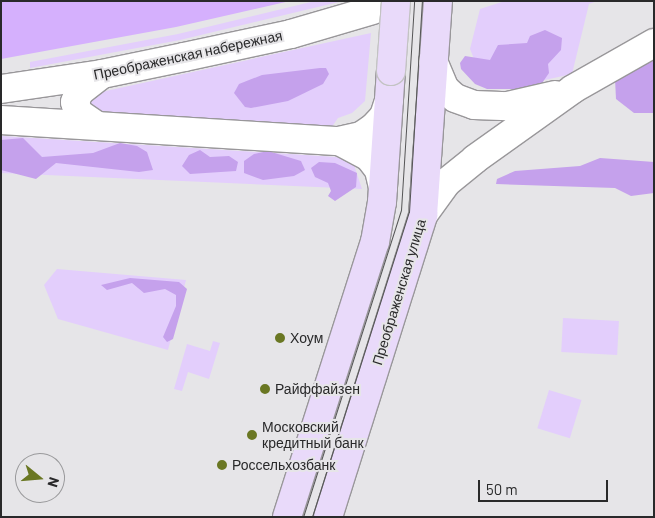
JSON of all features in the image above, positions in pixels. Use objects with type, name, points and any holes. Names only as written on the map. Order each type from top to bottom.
[{"type":"main road","name":"Преображенская улица","points":[[328,517],[423,215],[438,1]]},
{"type":"main road","points":[[287,517],[374,242],[383,188],[391,71],[384,6]]},
{"type":"main road","name":"Преображенская набережная","points":[[1,89],[102,74],[291,34],[384,6]]},
{"type":"main road","points":[[423,215],[446,182],[573,89],[654,43]]},
{"type":"main road","points":[[433,61],[445,89],[456,98],[474,105],[508,106],[573,89]]},
{"type":"main road","points":[[96,124],[78,112],[75,102],[79,92],[102,74]]},
{"type":"main road","points":[[1,120],[96,124],[339,141],[361,136],[373,128],[384,116],[389,101]]},
{"type":"main road","points":[[339,141],[369,157],[379,170],[383,188]]},
{"type":"shaded area","points":[[1,1],[290,1],[176,27],[1,59]]},
{"type":"shaded area","points":[[315,1],[343,1],[180,40],[30,68],[30,62],[178,34]]},
{"type":"shaded area","points":[[505,1],[597,1],[589,4],[572,74],[531,83],[478,69],[470,49],[480,9]]},
{"type":"shaded area","points":[[545,30],[562,38],[561,50],[548,64],[549,73],[538,89],[487,89],[475,84],[461,69],[460,63],[465,56],[490,60],[498,45],[527,43],[530,36]]},
{"type":"shaded area","points":[[371,33],[365,101],[352,113],[338,118],[331,128],[109,115],[86,110],[88,97],[106,91]]},
{"type":"shaded area","points":[[654,50],[654,113],[634,113],[616,99],[615,79]]},
{"type":"shaded area","points":[[326,68],[329,74],[323,84],[288,101],[251,108],[245,107],[234,93],[239,84],[262,75]]},
{"type":"shaded area","points":[[1,136],[336,157],[354,165],[362,189],[1,173]]},
{"type":"shaded area","points":[[23,138],[42,157],[93,153],[120,143],[137,146],[147,152],[153,170],[139,172],[56,163],[36,179],[1,170],[1,140]]},
{"type":"shaded area","points":[[200,150],[210,157],[229,156],[238,162],[236,171],[190,174],[182,166],[189,155]]},
{"type":"shaded area","points":[[268,151],[301,161],[305,170],[294,176],[263,180],[244,173],[244,161],[254,154]]},
{"type":"shaded area","points":[[600,158],[654,162],[654,193],[631,196],[615,188],[496,184],[497,179],[515,171],[580,166]]},
{"type":"shaded area","points":[[319,162],[335,163],[357,173],[356,187],[335,201],[328,196],[331,191],[328,183],[315,177],[311,168]]},
{"type":"shaded area","points":[[57,269],[186,280],[168,350],[58,319],[44,285]]},
{"type":"shaded area","points":[[130,278],[179,282],[187,289],[173,339],[167,342],[163,337],[176,306],[176,295],[165,289],[144,293],[132,283],[107,290],[101,285]]},
{"type":"shaded area","points":[[563,318],[619,321],[617,355],[561,352]]},
{"type":"shaded area","points":[[213,341],[220,343],[209,379],[188,372],[182,391],[174,389],[187,344],[210,351]]},
{"type":"shaded area","points":[[549,390],[582,400],[570,438],[537,428]]},
{"type":"tram line","points":[[303,517],[401,210],[414,1]]},
{"type":"tram line","points":[[312,517],[409,212],[422,1]]},
{"type":"place","name":"Хоум","points":[[280,338]]},
{"type":"place","name":"Райффайзен","points":[[265,389]]},
{"type":"place","name":"Московский кредитный банк","points":[[252,435]]},
{"type":"place","name":"Россельхозбанк","points":[[222,465]]}]
